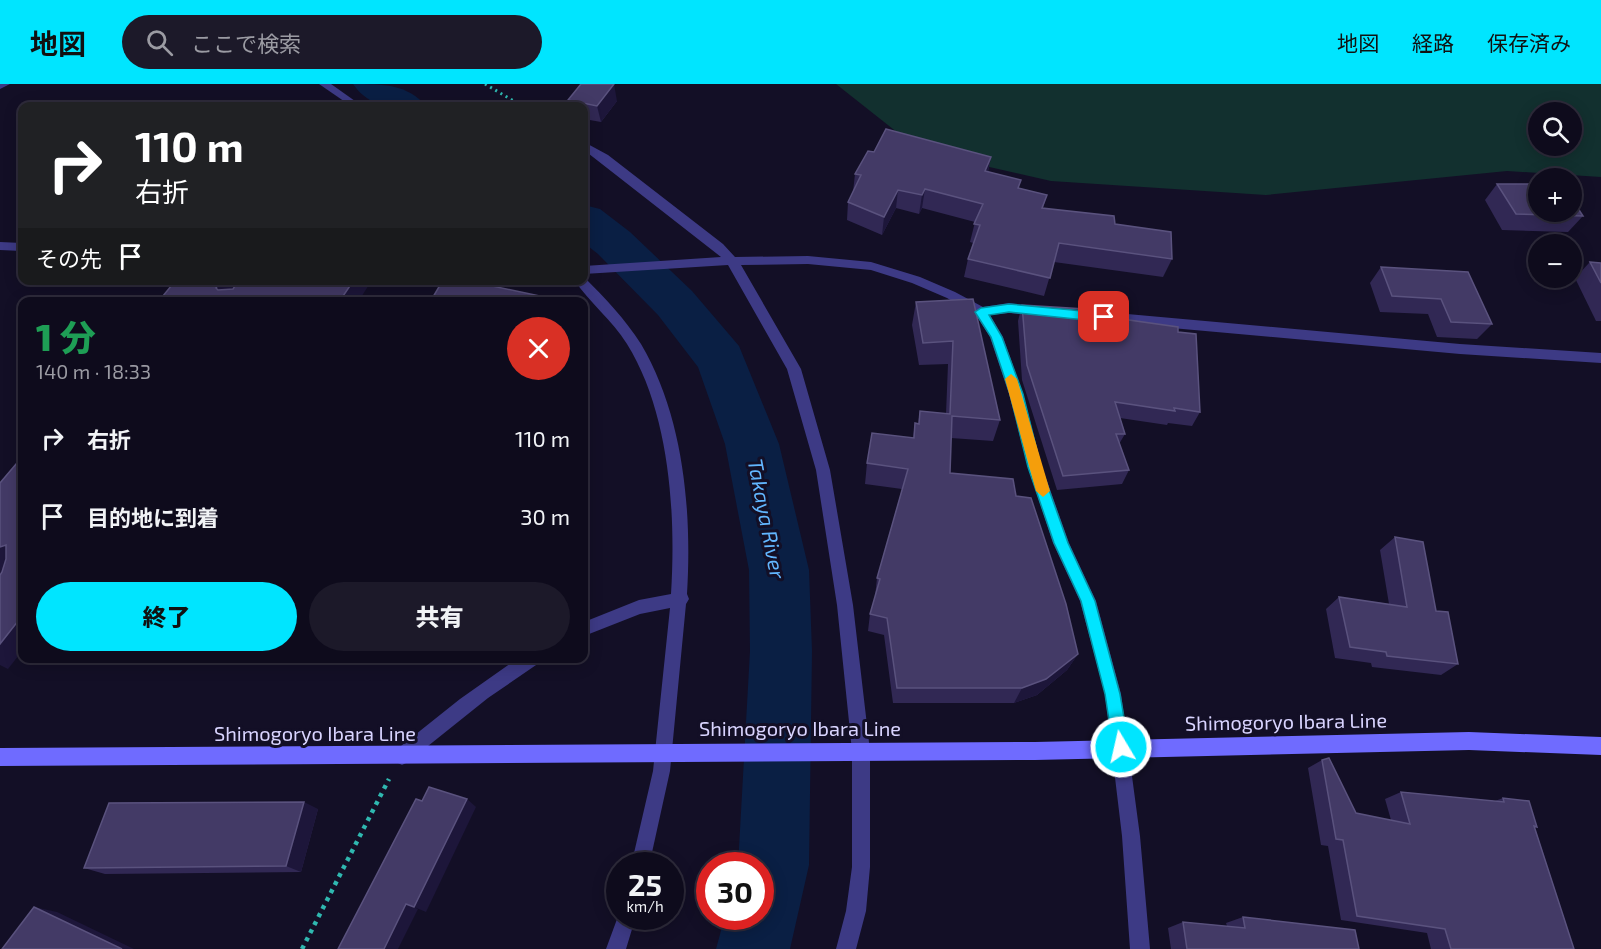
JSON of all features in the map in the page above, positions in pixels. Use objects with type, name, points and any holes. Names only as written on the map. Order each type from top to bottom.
[{"type":"main road","name":"Shimogoryo Ibara Line","points":[[0,757],[1035,751],[1121,747],[1469,741],[1601,746]]},
{"type":"street","points":[[0,86],[5,84]]},
{"type":"street","points":[[324,84],[351,102]]},
{"type":"street","points":[[588,148],[719,248],[794,369],[823,470],[845,605],[861,867],[856,911],[846,949]]},
{"type":"street","points":[[0,246],[18,248]]},
{"type":"street","points":[[588,270],[726,261],[808,260],[871,266],[916,280],[951,295],[981,312],[996,337],[1017,394],[1035,467],[1061,543],[1088,601],[1113,694],[1121,747],[1140,949]]},
{"type":"street","points":[[585,285],[614,316],[641,357],[658,398],[672,447],[679,500],[681,599],[659,787],[643,852]]},
{"type":"street","points":[[981,312],[1009,308],[1056,313]]},
{"type":"street","points":[[1092,316],[1494,352],[1601,358]]},
{"type":"street","points":[[588,627],[639,607],[681,599]]},
{"type":"street","points":[[402,756],[458,710],[525,663]]},
{"type":"street","points":[[616,949],[622,930]]},
{"type":"path","points":[[485,84],[515,102]]},
{"type":"path","points":[[302,949],[376,800],[402,756]]},
{"type":"green space","points":[[836,84],[1601,84],[1601,177],[1582,176],[1582,168],[1528,168],[1528,172],[1507,171],[1266,195],[1051,181],[963,161],[898,133]]},
{"type":"building","points":[[581,84],[614,84],[597,106],[588,104],[588,102],[568,100]]},
{"type":"building","points":[[886,129],[991,157],[985,171],[1021,180],[1018,188],[1047,195],[1042,208],[1114,216],[1115,224],[1171,232],[1172,259],[1059,243],[1050,278],[968,259],[980,225],[974,224],[983,204],[925,189],[922,195],[898,190],[884,217],[848,202],[861,175],[855,174],[868,151],[874,152]]},
{"type":"building","points":[[1497,184],[1528,184],[1528,214],[1516,214]]},
{"type":"building","points":[[1590,262],[1601,263],[1601,283]]},
{"type":"building","points":[[1381,267],[1468,272],[1492,324],[1451,322],[1441,299],[1392,296]]},
{"type":"building","points":[[172,285],[218,285],[216,288],[218,290],[233,289],[236,285],[351,285],[342,297],[162,297]]},
{"type":"building","points":[[440,285],[488,285],[544,297],[433,297]]},
{"type":"building","points":[[973,299],[1000,420],[952,416],[950,473],[1013,479],[1016,496],[1031,498],[1066,604],[1078,654],[1046,679],[1022,688],[897,688],[887,618],[870,614],[880,579],[877,578],[908,469],[867,463],[872,433],[914,438],[915,423],[919,424],[920,411],[950,414],[953,341],[923,343],[916,302]]},
{"type":"building","points":[[1022,305],[1101,310],[1101,316],[1178,327],[1178,332],[1196,334],[1200,412],[1174,408],[1175,411],[1115,402],[1125,434],[1116,434],[1129,470],[1063,476],[1027,365]]},
{"type":"building","points":[[18,462],[18,621],[0,644],[0,575],[6,559],[6,545],[0,547],[0,483]]},
{"type":"building","points":[[1395,537],[1423,542],[1436,611],[1448,612],[1458,664],[1387,656],[1386,652],[1350,647],[1339,597],[1407,607]]},
{"type":"building","points":[[1329,758],[1356,813],[1410,824],[1401,792],[1504,802],[1503,798],[1529,801],[1537,827],[1534,826],[1574,949],[1451,949],[1445,929],[1357,916],[1343,840],[1336,839],[1322,760]]},
{"type":"building","points":[[429,787],[467,799],[414,907],[406,904],[384,949],[338,949],[416,799],[422,801]]},
{"type":"building","points":[[304,802],[286,866],[84,868],[109,803]]},
{"type":"building","points":[[34,907],[122,949],[2,949]]},
{"type":"building","points":[[1243,917],[1355,930],[1359,949],[1187,949],[1183,922],[1245,928]]},
{"type":"waterway","name":"Takaya River","points":[[373,84],[400,102]]},
{"type":"waterway","name":"Takaya River","points":[[588,223],[614,243],[675,303],[721,360],[752,444],[779,570],[781,651],[774,865],[753,949]]},
{"type":"slow traffic","points":[[1011,379],[1043,491]]},
{"type":"route","points":[[1104,317],[1009,308],[981,312],[996,337],[1017,394],[1035,467],[1061,543],[1088,601],[1113,694],[1121,747]]}]
